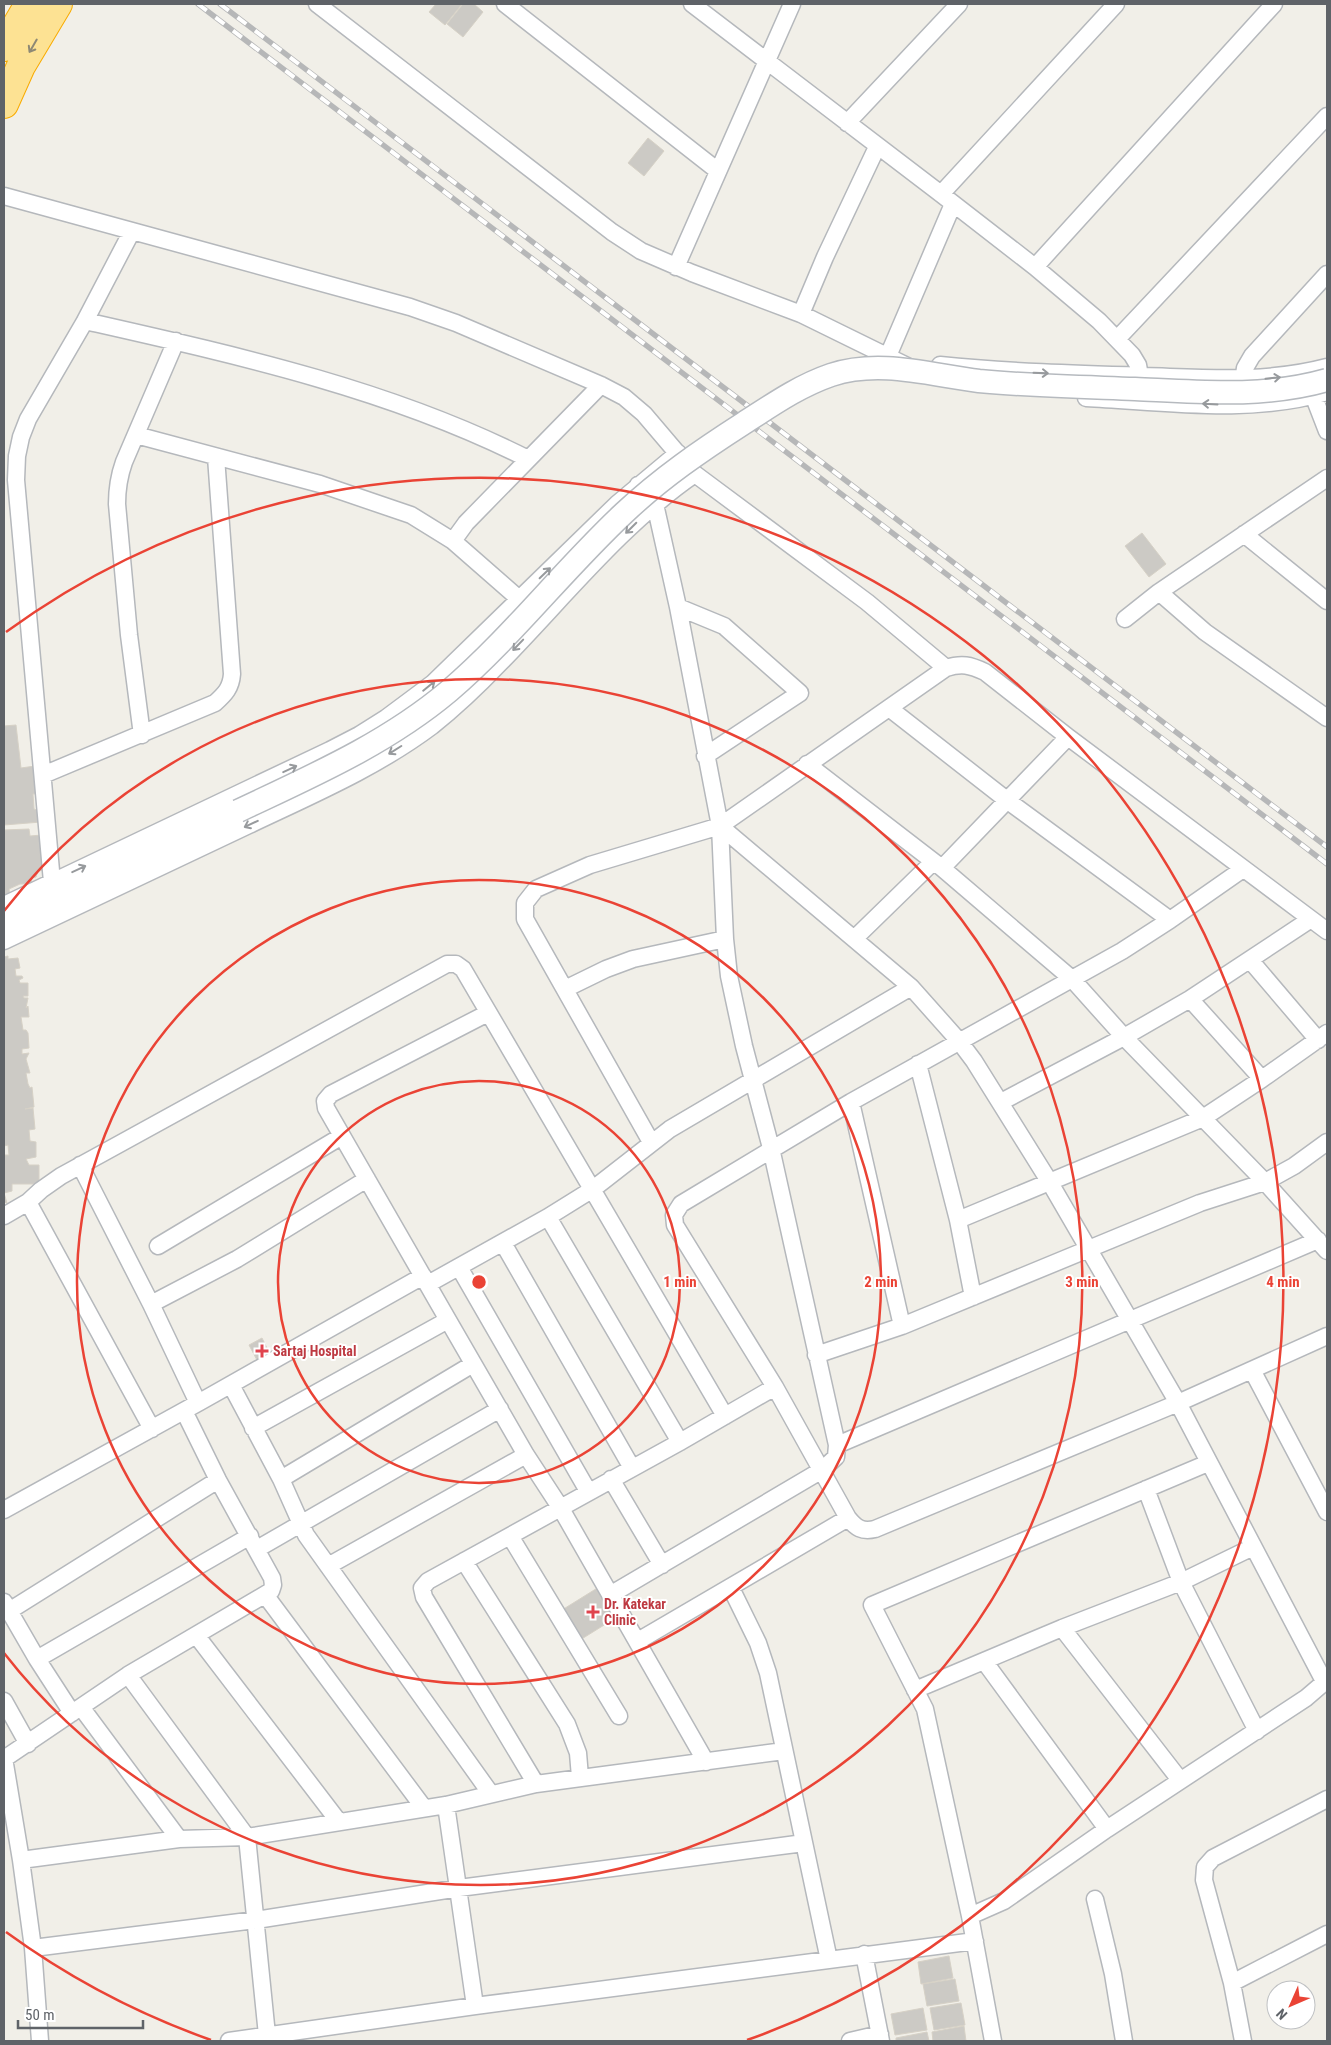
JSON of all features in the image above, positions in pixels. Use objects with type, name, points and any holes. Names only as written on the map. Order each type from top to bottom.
[{"type":"highway","points":[[4,47],[29,4]]},
{"type":"highway","points":[[4,104],[21,66],[58,4]]},
{"type":"street","points":[[317,4],[612,232],[641,251],[676,267],[801,314],[945,385],[970,390],[1138,401],[1242,405],[1266,404],[1320,394]]},
{"type":"street","points":[[505,4],[718,171]]},
{"type":"street","points":[[692,4],[1035,267],[1118,338],[1132,355],[1138,366],[1140,376],[1138,401]]},
{"type":"street","points":[[676,267],[792,4]]},
{"type":"street","points":[[847,123],[958,4]]},
{"type":"street","points":[[941,194],[1116,4]]},
{"type":"street","points":[[1035,267],[1274,4]]},
{"type":"street","points":[[1118,338],[1327,116]]},
{"type":"street","points":[[801,314],[825,257],[877,147]]},
{"type":"street","points":[[4,196],[410,307],[466,326],[624,396],[644,414],[695,474],[867,602],[946,668]]},
{"type":"street","points":[[888,356],[954,204]]},
{"type":"street","points":[[52,882],[16,480],[17,456],[21,437],[28,419],[85,321],[132,231]]},
{"type":"street","points":[[1242,405],[1245,368],[1252,356],[1327,274]]},
{"type":"street","points":[[85,321],[176,341],[340,384],[482,436],[528,459]]},
{"type":"street","points":[[142,735],[129,635],[117,504],[119,475],[176,341]]},
{"type":"street","points":[[888,356],[939,364],[1014,372],[1243,379],[1264,379],[1306,373],[1327,367]]},
{"type":"street","points":[[4,922],[354,756],[418,715],[450,689],[598,539],[649,491],[695,455],[793,392],[833,374],[876,368],[900,368],[981,381],[1032,385],[1220,392],[1280,390],[1327,380]]},
{"type":"street","points":[[1306,373],[1320,394],[1327,431]]},
{"type":"street","points":[[453,541],[466,524],[601,385]]},
{"type":"street","points":[[136,435],[320,484],[411,515],[453,541],[542,620]]},
{"type":"street","points":[[4,905],[359,735],[410,701],[433,683],[638,485],[678,453]]},
{"type":"street","points":[[43,775],[215,703],[226,694],[231,684],[216,457]]},
{"type":"street","points":[[4,941],[342,781],[432,726],[458,704],[655,504],[695,474]]},
{"type":"street","points":[[1125,619],[1158,592],[1327,478]]},
{"type":"street","points":[[610,1595],[822,1470],[836,1457],[837,1445],[771,1148],[744,1046],[731,984],[725,939],[720,826],[705,756],[678,606],[655,504],[638,485]]},
{"type":"street","points":[[1244,534],[1327,601]]},
{"type":"street","points":[[1158,592],[1205,632],[1327,718]]},
{"type":"street","points":[[678,606],[724,626],[800,692],[705,756]]},
{"type":"street","points":[[651,1142],[526,919],[525,903],[536,889],[590,865],[720,826],[946,668],[959,664],[971,665],[985,672],[1068,737],[1327,931]]},
{"type":"street","points":[[889,708],[1008,801],[1170,920]]},
{"type":"street","points":[[855,938],[1008,801],[1068,737]]},
{"type":"street","points":[[807,764],[938,865],[1072,979],[1124,1037],[1265,1182],[1323,1246],[1130,1319],[837,1445]]},
{"type":"street","points":[[720,826],[855,938],[910,987],[959,1041],[1002,1102],[1130,1319],[1178,1403],[1326,1682],[1107,1829],[1004,1901],[990,1909],[970,1916]]},
{"type":"street","points":[[1243,869],[1170,920],[1072,979],[771,1148],[681,1204],[674,1215],[675,1225],[775,1387],[848,1518],[855,1526],[865,1531],[875,1529],[1178,1403],[1327,1336]]},
{"type":"street","points":[[1002,1102],[1124,1037],[1190,999],[1311,918]]},
{"type":"street","points":[[565,989],[606,969],[633,959],[725,939]]},
{"type":"street","points":[[958,1220],[1203,1118],[1262,1080],[1323,1036],[1250,960]]},
{"type":"street","points":[[4,1216],[28,1202],[41,1190],[80,1165],[447,964],[456,964],[463,969],[725,1416]]},
{"type":"street","points":[[4,1510],[425,1280],[459,1267],[548,1218],[593,1189],[670,1129],[910,987]]},
{"type":"street","points":[[1190,999],[1262,1080]]},
{"type":"street","points":[[488,1013],[331,1094],[325,1101],[326,1108],[526,1455],[560,1507],[638,1641],[706,1762]]},
{"type":"street","points":[[918,1064],[958,1220],[973,1297]]},
{"type":"street","points":[[851,1102],[902,1326]]},
{"type":"street","points":[[158,1246],[342,1136]]},
{"type":"street","points":[[816,1355],[902,1326],[1200,1203],[1265,1182],[1294,1166],[1327,1142]]},
{"type":"street","points":[[40,2041],[33,1948],[22,1860],[4,1759],[128,1675],[266,1596],[271,1592],[273,1585],[272,1578],[218,1480],[151,1304],[80,1165]]},
{"type":"street","points":[[151,1304],[237,1259],[367,1179]]},
{"type":"street","points":[[28,1202],[152,1429]]},
{"type":"street","points":[[548,1218],[680,1442]]},
{"type":"street","points":[[503,1243],[632,1468]]},
{"type":"street","points":[[459,1267],[588,1491]]},
{"type":"street","points":[[253,1428],[448,1320]]},
{"type":"street","points":[[281,1479],[473,1364]]},
{"type":"street","points":[[1252,1370],[1327,1512]]},
{"type":"street","points":[[230,1385],[281,1479],[306,1535],[491,1794]]},
{"type":"street","points":[[536,1784],[424,1597],[422,1588],[428,1581],[588,1491],[680,1442],[775,1387]]},
{"type":"street","points":[[37,1659],[253,1543],[301,1525],[500,1409]]},
{"type":"street","points":[[328,1566],[526,1455]]},
{"type":"street","points":[[993,2041],[970,1916],[925,1709],[872,1605],[1208,1462]]},
{"type":"street","points":[[611,1479],[662,1565]]},
{"type":"street","points":[[179,1839],[37,1659],[6,1606],[218,1480]]},
{"type":"street","points":[[1146,1489],[1181,1582],[1257,1730]]},
{"type":"street","points":[[638,1641],[848,1518]]},
{"type":"street","points":[[510,1536],[619,1716]]},
{"type":"street","points":[[915,1690],[1062,1628],[1181,1582],[1253,1547]]},
{"type":"street","points":[[464,1561],[568,1724],[578,1753],[580,1777]]},
{"type":"street","points":[[731,1588],[758,1643],[768,1673],[829,1960]]},
{"type":"street","points":[[266,1596],[424,1808]]},
{"type":"street","points":[[1062,1628],[1180,1780]]},
{"type":"street","points":[[196,1635],[339,1822]]},
{"type":"street","points":[[984,1661],[1107,1829]]},
{"type":"street","points":[[128,1675],[247,1836],[267,2035]]},
{"type":"street","points":[[4,1701],[28,1744]]},
{"type":"street","points":[[22,1860],[179,1839],[247,1836],[446,1805],[536,1784],[580,1777],[784,1751]]},
{"type":"street","points":[[1243,2041],[1232,1983],[1204,1880],[1205,1867],[1213,1858],[1327,1799]]},
{"type":"street","points":[[446,1805],[475,2006]]},
{"type":"street","points":[[33,1948],[256,1920],[459,1888],[804,1843]]},
{"type":"street","points":[[1095,1900],[1113,1974],[1124,2041]]},
{"type":"street","points":[[1232,1983],[1327,1934]]},
{"type":"street","points":[[229,2041],[475,2006],[975,1941]]},
{"type":"street","points":[[850,2041],[881,2038],[864,1954]]},
{"type":"building","points":[[436,4],[462,4],[445,25],[429,12]]},
{"type":"building","points":[[463,4],[474,4],[483,12],[463,37],[447,24]]},
{"type":"building","points":[[648,138],[664,151],[644,176],[628,163]]},
{"type":"building","points":[[1142,533],[1166,564],[1149,577],[1125,546]]},
{"type":"building","points":[[16,725],[21,768],[35,766],[44,793],[33,794],[34,809],[39,811],[41,822],[4,825],[4,726]]},
{"type":"building","points":[[29,829],[30,836],[42,835],[45,870],[38,871],[36,877],[30,878],[33,884],[20,884],[9,889],[10,896],[4,896],[4,830]]},
{"type":"building","points":[[8,956],[8,959],[18,958],[20,968],[15,969],[16,976],[22,976],[23,978],[19,980],[20,983],[28,983],[28,996],[23,996],[28,998],[26,1008],[28,1006],[29,1017],[21,1017],[23,1030],[26,1030],[28,1033],[29,1048],[22,1049],[22,1054],[29,1053],[26,1059],[30,1073],[26,1073],[28,1084],[30,1088],[32,1087],[34,1107],[25,1109],[33,1108],[35,1129],[29,1130],[30,1141],[36,1142],[36,1157],[26,1159],[29,1165],[39,1165],[39,1184],[12,1184],[12,1191],[4,1193],[4,1155],[9,1155],[8,1145],[4,1146],[4,957]]},
{"type":"building","points":[[262,1338],[271,1356],[258,1362],[249,1345]]},
{"type":"building","points":[[599,1587],[617,1617],[580,1640],[562,1610]]},
{"type":"building","points":[[949,1956],[953,1978],[921,1984],[918,1962]]},
{"type":"building","points":[[955,1979],[959,2001],[927,2006],[923,1984]]},
{"type":"building","points":[[961,2003],[965,2025],[934,2030],[930,2008]]},
{"type":"building","points":[[923,2008],[927,2030],[895,2035],[891,2014]]},
{"type":"building","points":[[964,2026],[966,2041],[933,2041],[932,2032]]},
{"type":"building","points":[[927,2032],[929,2041],[896,2041],[896,2038]]},
{"type":"railway","points":[[198,4],[1327,864]]},
{"type":"railway","points":[[220,4],[1327,847]]},
{"type":"place","name":"Sartaj Hospital","points":[[262,1351]]},
{"type":"place","name":"Dr. Katekar Clinic","points":[[593,1612]]}]
